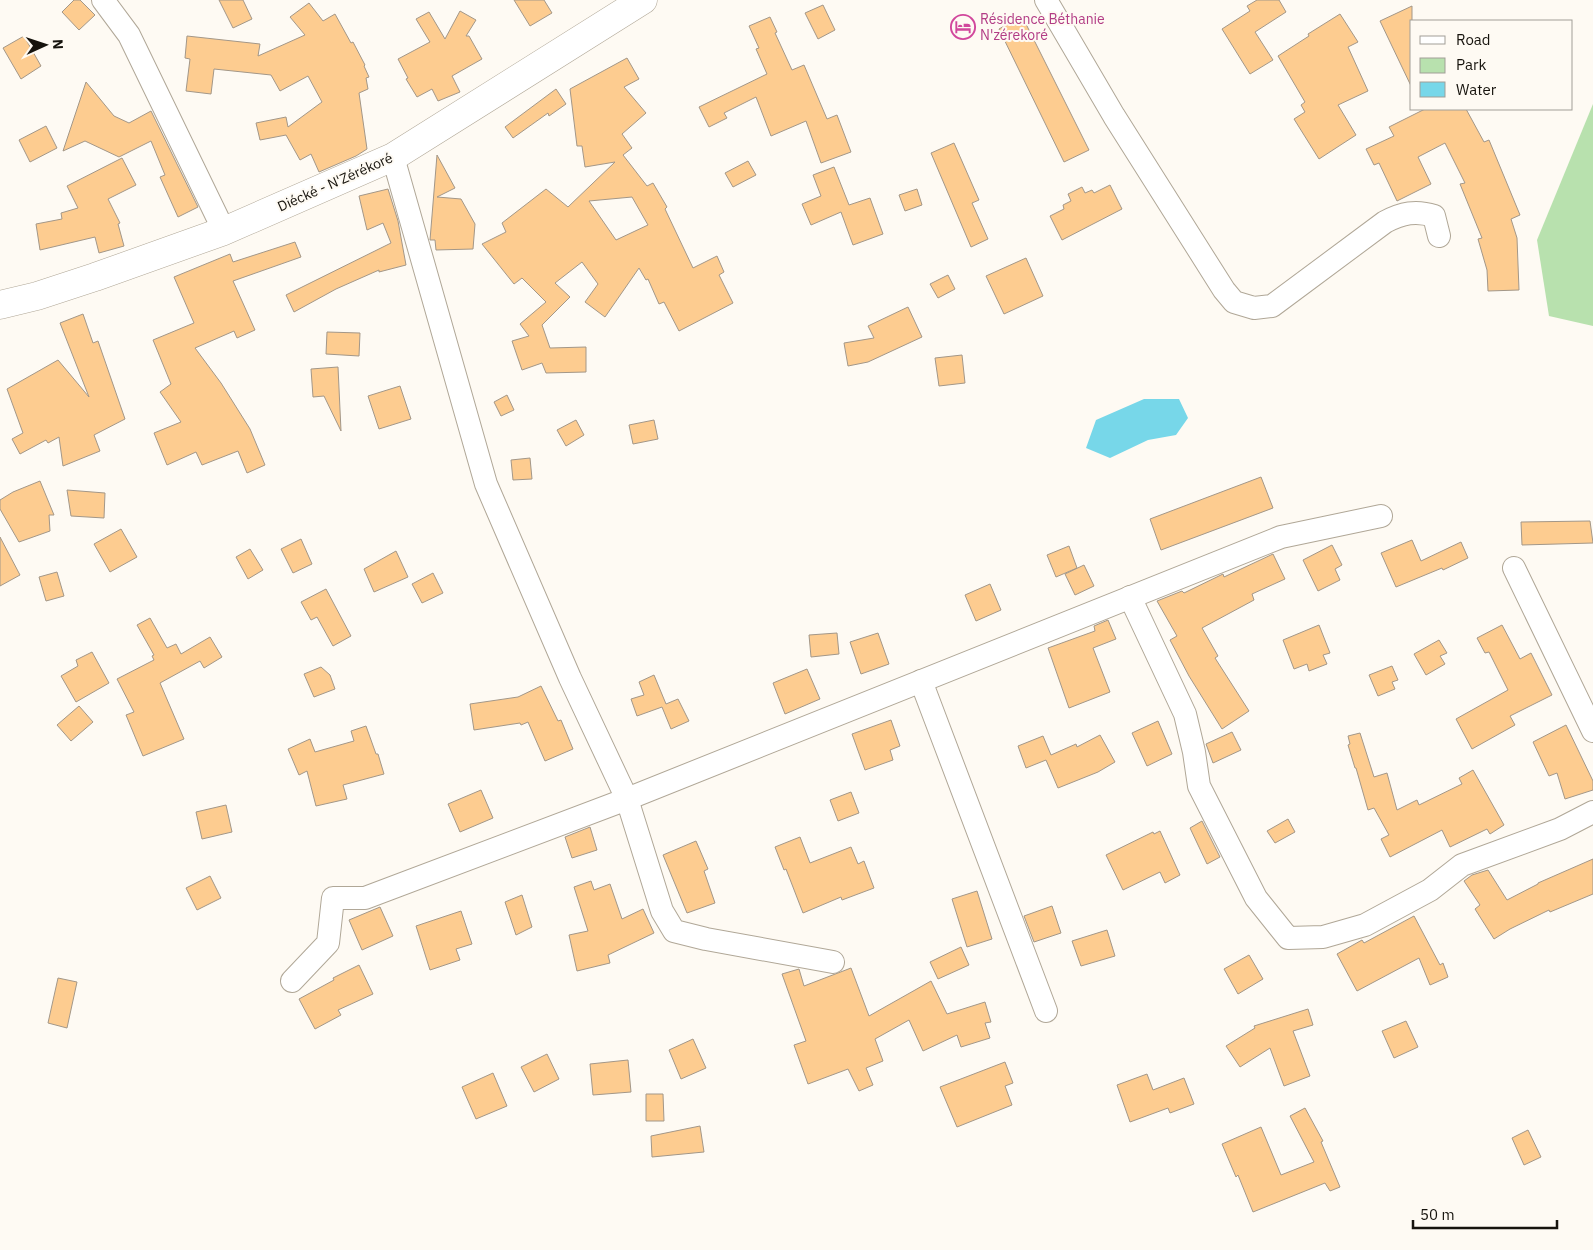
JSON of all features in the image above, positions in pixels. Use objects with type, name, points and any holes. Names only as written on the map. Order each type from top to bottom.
[{"type":"highway","name":"Diécké - N'Zérékoré","points":[[0,305],[79,283],[224,231],[394,157],[633,2]]},
{"type":"street","points":[[103,0],[129,35],[224,231]]},
{"type":"street","points":[[1046,0],[1114,116],[1224,290],[1234,302],[1254,308],[1272,306],[1386,222],[1400,214],[1423,212],[1434,216],[1440,236]]},
{"type":"street","points":[[394,157],[416,241],[486,484],[570,678],[627,799],[662,911],[674,931],[706,939],[833,962]]},
{"type":"street","points":[[292,981],[328,943],[333,898],[365,898],[627,799],[1280,536],[1381,516]]},
{"type":"street","points":[[1514,568],[1593,731]]},
{"type":"street","points":[[1130,597],[1185,714],[1194,752],[1199,786],[1256,898],[1288,938],[1323,937],[1365,925],[1430,890],[1462,865],[1560,829],[1593,812]]},
{"type":"street","points":[[921,681],[1046,1011]]},
{"type":"green space","points":[[1593,104],[1593,326],[1549,316],[1537,240]]},
{"type":"water","points":[[1144,399],[1179,399],[1188,418],[1176,435],[1148,440],[1110,458],[1086,448],[1096,420]]},
{"type":"building","points":[[74,0],[80,0],[95,15],[79,30],[62,12]]},
{"type":"building","points":[[219,0],[243,0],[252,19],[233,28]]},
{"type":"building","points":[[514,0],[544,0],[552,13],[530,26]]},
{"type":"building","points":[[1257,0],[1279,0],[1286,12],[1255,32],[1273,60],[1250,74],[1222,29],[1250,11],[1247,6]]},
{"type":"building","points":[[309,3],[323,21],[335,14],[351,43],[353,42],[369,77],[366,78],[368,89],[359,93],[367,149],[356,156],[319,172],[311,154],[300,160],[286,135],[260,140],[256,123],[286,117],[288,127],[322,102],[308,76],[280,91],[271,75],[214,69],[211,94],[186,91],[190,59],[185,58],[187,36],[260,44],[258,56],[305,35],[290,17]]},
{"type":"building","points":[[823,5],[835,30],[818,39],[805,13]]},
{"type":"building","points":[[1412,6],[1412,20],[1410,20],[1410,84],[1380,21]]},
{"type":"building","points":[[460,11],[476,20],[466,36],[469,36],[482,59],[452,76],[460,92],[438,101],[432,89],[417,97],[406,79],[408,78],[398,59],[430,42],[416,19],[429,12],[445,39]]},
{"type":"building","points":[[1340,14],[1358,42],[1348,47],[1368,91],[1338,105],[1356,135],[1319,159],[1294,119],[1305,112],[1301,105],[1305,102],[1278,56]]},
{"type":"building","points":[[1022,16],[1089,150],[1064,162],[999,29]]},
{"type":"building","points":[[770,17],[777,32],[775,33],[792,70],[804,65],[827,119],[837,115],[851,152],[821,163],[806,121],[771,136],[756,97],[724,113],[727,118],[709,127],[699,107],[767,74],[756,49],[759,48],[749,26]]},
{"type":"building","points":[[24,36],[41,66],[21,79],[3,48]]},
{"type":"building","points":[[627,58],[639,79],[624,87],[646,113],[622,134],[632,148],[623,155],[647,186],[653,183],[667,207],[665,209],[693,268],[717,256],[724,272],[719,275],[733,303],[679,331],[664,302],[659,304],[648,279],[646,280],[639,268],[605,317],[585,302],[598,284],[582,262],[555,283],[570,297],[542,325],[550,348],[586,347],[586,372],[546,373],[542,363],[522,370],[512,341],[529,336],[520,324],[546,302],[522,278],[514,284],[482,244],[506,232],[502,223],[546,189],[568,207],[615,162],[585,167],[582,146],[577,146],[570,89]],"holes":[[[632,197],[648,225],[616,240],[589,201]]]},
{"type":"building","points":[[86,82],[114,116],[129,123],[151,111],[198,207],[178,217],[160,177],[165,175],[151,141],[119,157],[85,141],[63,151]]},
{"type":"building","points":[[556,89],[566,104],[549,116],[548,113],[513,138],[505,127]]},
{"type":"building","points":[[1423,110],[1467,110],[1484,142],[1489,140],[1520,215],[1511,219],[1517,238],[1519,290],[1488,291],[1487,270],[1478,239],[1482,238],[1460,184],[1465,183],[1445,143],[1418,157],[1431,184],[1397,201],[1379,163],[1374,165],[1366,149],[1394,136],[1389,127]]},
{"type":"building","points":[[46,126],[57,148],[30,162],[19,140]]},
{"type":"building","points":[[954,143],[979,200],[972,203],[988,239],[971,247],[931,153]]},
{"type":"building","points":[[437,155],[455,188],[437,197],[461,199],[475,224],[473,249],[436,250],[435,240],[430,240]]},
{"type":"building","points":[[122,158],[136,185],[108,199],[120,223],[118,224],[124,246],[99,253],[95,237],[40,250],[36,224],[62,219],[61,213],[78,208],[67,186]]},
{"type":"building","points":[[748,161],[756,175],[733,187],[725,173]]},
{"type":"building","points":[[834,167],[849,205],[870,198],[883,234],[853,245],[841,212],[811,225],[802,204],[821,196],[813,175]]},
{"type":"building","points":[[1110,185],[1122,209],[1062,240],[1050,216],[1064,209],[1063,205],[1071,201],[1068,194],[1082,187],[1085,193],[1092,190],[1094,193]]},
{"type":"building","points":[[388,189],[398,221],[406,265],[379,272],[379,270],[336,289],[294,312],[286,295],[391,243],[383,223],[367,230],[359,196]]},
{"type":"building","points":[[917,189],[922,205],[905,211],[899,195]]},
{"type":"building","points":[[295,242],[301,257],[233,281],[255,330],[237,338],[234,331],[195,348],[221,383],[250,429],[265,465],[247,473],[238,451],[202,465],[196,452],[167,465],[154,433],[181,422],[160,392],[171,384],[153,340],[194,323],[174,277],[230,254],[233,262]]},
{"type":"building","points":[[1026,258],[1043,296],[1004,314],[986,276]]},
{"type":"building","points":[[948,275],[955,289],[938,298],[930,284]]},
{"type":"building","points":[[908,307],[922,337],[868,362],[848,366],[844,343],[874,338],[868,326]]},
{"type":"building","points":[[83,314],[93,343],[98,341],[125,419],[94,435],[100,451],[63,466],[59,437],[48,443],[46,440],[20,454],[12,439],[23,433],[7,389],[58,360],[89,397],[60,323]]},
{"type":"building","points":[[327,332],[360,333],[359,356],[326,354]]},
{"type":"building","points":[[962,355],[965,383],[939,386],[935,358]]},
{"type":"building","points":[[338,367],[341,431],[324,396],[313,397],[311,369]]},
{"type":"building","points":[[400,386],[411,419],[379,429],[368,396]]},
{"type":"building","points":[[507,395],[514,410],[501,416],[494,402]]},
{"type":"building","points":[[576,420],[584,435],[566,446],[557,430]]},
{"type":"building","points":[[654,420],[658,439],[633,444],[629,425]]},
{"type":"building","points":[[530,458],[532,479],[513,480],[511,460]]},
{"type":"building","points":[[1261,477],[1273,508],[1161,550],[1150,519]]},
{"type":"building","points":[[40,481],[54,515],[49,515],[50,531],[19,542],[0,509],[0,500],[13,492]]},
{"type":"building","points":[[67,490],[105,493],[104,518],[71,516]]},
{"type":"building","points":[[1590,521],[1593,543],[1522,545],[1521,522]]},
{"type":"building","points":[[121,529],[137,557],[110,572],[94,544]]},
{"type":"building","points":[[0,537],[20,575],[0,586]]},
{"type":"building","points":[[301,539],[312,564],[293,573],[281,549]]},
{"type":"building","points":[[1412,540],[1421,561],[1461,542],[1468,558],[1443,570],[1442,568],[1396,587],[1381,553]]},
{"type":"building","points":[[1332,545],[1342,565],[1335,569],[1340,580],[1318,591],[1303,560]]},
{"type":"building","points":[[1069,546],[1077,568],[1056,577],[1047,555]]},
{"type":"building","points":[[250,549],[263,570],[248,579],[236,557]]},
{"type":"building","points":[[396,551],[408,577],[374,592],[364,569]]},
{"type":"building","points":[[1273,554],[1285,579],[1252,594],[1254,600],[1202,628],[1218,656],[1215,658],[1249,711],[1222,729],[1189,676],[1170,640],[1177,636],[1157,601],[1182,591],[1184,593],[1223,574],[1224,577]]},
{"type":"building","points":[[1084,565],[1094,586],[1075,595],[1065,574]]},
{"type":"building","points":[[57,572],[64,596],[46,601],[39,577]]},
{"type":"building","points":[[433,573],[443,593],[422,603],[412,584]]},
{"type":"building","points":[[990,584],[1001,610],[976,621],[965,595]]},
{"type":"building","points":[[326,589],[351,636],[333,646],[317,617],[311,620],[301,602]]},
{"type":"building","points":[[150,618],[167,648],[176,644],[181,654],[210,637],[222,657],[204,668],[200,661],[160,683],[184,739],[143,756],[126,715],[134,712],[117,679],[154,660],[152,656],[154,655],[137,625]]},
{"type":"building","points":[[1108,620],[1116,639],[1093,648],[1110,692],[1069,708],[1048,648],[1095,631],[1094,626]]},
{"type":"building","points":[[1319,625],[1330,653],[1323,655],[1327,664],[1309,671],[1307,664],[1294,669],[1283,640]]},
{"type":"building","points":[[1502,625],[1520,659],[1531,653],[1552,695],[1510,716],[1515,725],[1472,749],[1456,719],[1508,690],[1489,652],[1485,653],[1477,638]]},
{"type":"building","points":[[837,633],[839,654],[811,657],[809,635]]},
{"type":"building","points":[[878,633],[889,664],[861,674],[850,642]]},
{"type":"building","points":[[1439,640],[1447,653],[1440,656],[1445,664],[1426,675],[1414,654]]},
{"type":"building","points":[[92,652],[109,683],[76,702],[61,676],[78,666],[76,660]]},
{"type":"building","points":[[1392,666],[1398,680],[1392,682],[1395,689],[1378,696],[1369,675]]},
{"type":"building","points":[[321,667],[330,675],[335,689],[314,697],[304,674]]},
{"type":"building","points":[[807,669],[820,699],[785,714],[773,683]]},
{"type":"building","points":[[654,675],[666,704],[678,699],[689,721],[671,729],[662,707],[637,716],[631,699],[644,695],[639,682]]},
{"type":"building","points":[[541,686],[558,721],[561,720],[573,749],[545,761],[528,722],[521,725],[520,723],[474,730],[470,704],[518,697]]},
{"type":"building","points":[[79,706],[93,722],[71,741],[57,725]]},
{"type":"building","points":[[891,720],[900,746],[890,750],[893,760],[865,770],[852,734]]},
{"type":"building","points":[[1158,721],[1172,754],[1147,766],[1132,733]]},
{"type":"building","points":[[1566,725],[1593,781],[1593,790],[1565,799],[1557,773],[1549,776],[1533,742]]},
{"type":"building","points":[[366,726],[384,774],[343,785],[347,799],[316,806],[307,771],[299,775],[288,749],[310,739],[315,752],[354,741],[351,731]]},
{"type":"building","points":[[1232,732],[1241,750],[1213,763],[1206,744]]},
{"type":"building","points":[[1360,733],[1374,777],[1387,773],[1397,810],[1417,800],[1419,805],[1462,784],[1459,778],[1473,770],[1504,825],[1490,834],[1487,829],[1450,847],[1442,830],[1390,857],[1381,839],[1389,835],[1374,808],[1368,810],[1348,745],[1350,744],[1348,736]]},
{"type":"building","points":[[1100,735],[1115,762],[1098,772],[1058,788],[1046,760],[1026,768],[1018,746],[1043,736],[1051,755],[1076,744],[1077,747]]},
{"type":"building","points":[[481,790],[493,818],[460,832],[448,804]]},
{"type":"building","points":[[851,792],[859,813],[838,821],[830,800]]},
{"type":"building","points":[[226,805],[232,832],[202,839],[196,812]]},
{"type":"building","points":[[1288,819],[1295,832],[1275,843],[1267,831]]},
{"type":"building","points":[[1202,821],[1220,857],[1207,864],[1190,828]]},
{"type":"building","points":[[590,827],[597,850],[572,858],[565,837]]},
{"type":"building","points":[[1160,831],[1180,875],[1165,883],[1160,872],[1123,890],[1106,855],[1153,832],[1154,834]]},
{"type":"building","points":[[800,837],[810,863],[851,847],[858,864],[864,861],[874,888],[842,900],[841,897],[803,913],[786,869],[784,870],[775,847]]},
{"type":"building","points":[[696,841],[708,869],[704,871],[715,903],[687,913],[663,855]]},
{"type":"building","points":[[1593,859],[1593,894],[1550,912],[1549,910],[1494,939],[1475,909],[1480,905],[1464,881],[1472,875],[1488,870],[1507,900],[1538,883]]},
{"type":"building","points":[[210,876],[221,898],[197,910],[186,888]]},
{"type":"building","points":[[591,881],[594,890],[610,884],[622,919],[643,909],[654,933],[608,955],[610,963],[577,971],[569,935],[588,931],[574,887]]},
{"type":"building","points":[[977,891],[992,939],[967,947],[952,899]]},
{"type":"building","points":[[522,895],[532,927],[516,935],[505,902]]},
{"type":"building","points":[[1052,906],[1061,933],[1034,942],[1024,916]]},
{"type":"building","points":[[380,907],[393,936],[362,950],[349,920]]},
{"type":"building","points":[[461,911],[472,944],[456,949],[460,960],[430,970],[416,926]]},
{"type":"building","points":[[1414,916],[1440,965],[1443,963],[1448,977],[1430,985],[1419,958],[1357,991],[1337,954],[1362,940],[1364,943]]},
{"type":"building","points":[[1107,930],[1115,956],[1081,966],[1072,941]]},
{"type":"building","points":[[961,947],[969,965],[938,979],[930,962]]},
{"type":"building","points":[[1249,955],[1263,979],[1238,994],[1224,969]]},
{"type":"building","points":[[359,965],[373,994],[338,1010],[341,1015],[315,1029],[299,999],[334,980],[333,978]]},
{"type":"building","points":[[851,968],[869,1016],[931,981],[947,1014],[985,1002],[991,1022],[985,1023],[990,1038],[961,1047],[957,1035],[923,1051],[909,1020],[875,1039],[883,1061],[866,1068],[873,1085],[859,1091],[848,1069],[808,1084],[794,1045],[806,1041],[782,974],[799,969],[804,986]]},
{"type":"building","points":[[58,978],[77,982],[67,1028],[48,1023]]},
{"type":"building","points":[[1308,1009],[1313,1025],[1293,1031],[1310,1076],[1284,1086],[1270,1048],[1240,1067],[1226,1046],[1255,1028],[1254,1026]]},
{"type":"building","points":[[1406,1021],[1418,1047],[1394,1058],[1382,1031]]},
{"type":"building","points":[[693,1039],[706,1068],[681,1079],[669,1050]]},
{"type":"building","points":[[547,1054],[559,1079],[534,1092],[521,1067]]},
{"type":"building","points":[[628,1060],[631,1092],[593,1095],[590,1064]]},
{"type":"building","points":[[1005,1062],[1013,1083],[1005,1086],[1012,1105],[957,1127],[940,1087]]},
{"type":"building","points":[[493,1073],[507,1106],[476,1119],[462,1087]]},
{"type":"building","points":[[1147,1074],[1153,1090],[1184,1078],[1194,1104],[1170,1113],[1168,1108],[1130,1122],[1117,1085]]},
{"type":"building","points":[[646,1094],[663,1094],[664,1121],[646,1121]]},
{"type":"building","points":[[1305,1108],[1323,1141],[1321,1142],[1340,1187],[1330,1191],[1325,1183],[1253,1212],[1238,1175],[1236,1177],[1222,1144],[1261,1127],[1281,1175],[1314,1162],[1290,1116]]},
{"type":"building","points":[[700,1126],[704,1152],[652,1157],[651,1136]]},
{"type":"building","points":[[1528,1130],[1541,1157],[1524,1165],[1512,1138]]},
{"type":"place","name":"Résidence Béthanie N'zérekoré","points":[[963,27]]}]
